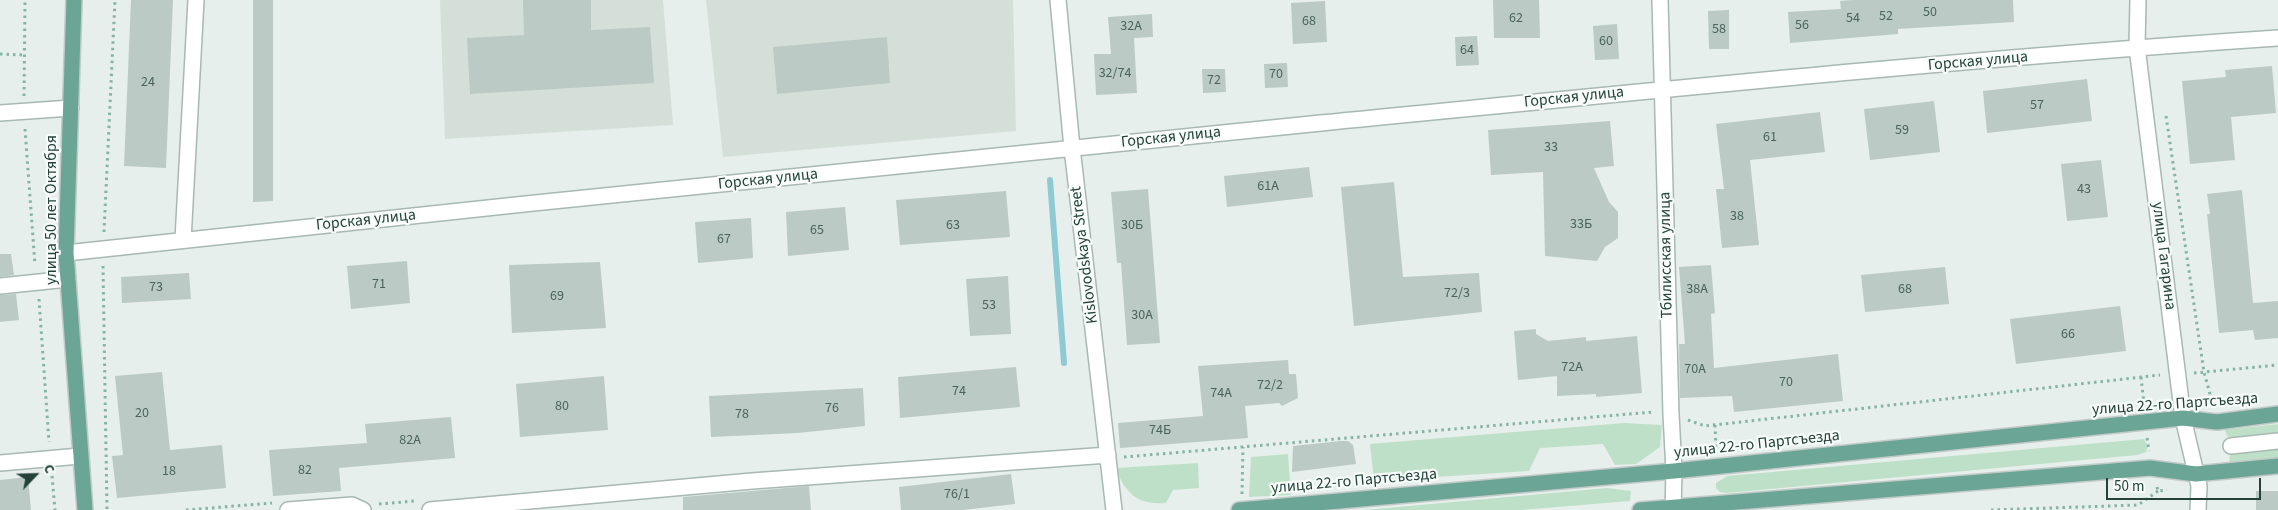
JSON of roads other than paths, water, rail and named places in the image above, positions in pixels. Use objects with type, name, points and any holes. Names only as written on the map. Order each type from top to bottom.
[{"type":"main road","name":"улица 50 лет Октября","points":[[74,0],[66,253],[85,510]]},
{"type":"main road","name":"улица 22-го Партсъезда","points":[[1241,510],[1674,471],[2183,418],[2217,422],[2278,414]]},
{"type":"main road","points":[[1640,510],[2150,468],[2196,474],[2278,466]]},
{"type":"street","points":[[183,240],[196,0]]},
{"type":"street","name":"Kislovodskaya Street","points":[[1058,0],[1072,148],[1114,510]]},
{"type":"street","name":"Тбилисская улица","points":[[1660,0],[1674,471],[1673,508]]},
{"type":"street","name":"улица Гагарина","points":[[2138,0],[2137,48],[2183,418],[2199,486],[2198,510]]},
{"type":"street","name":"Горская улица","points":[[66,253],[1072,148],[1663,90],[2137,48],[2278,38]]},
{"type":"street","points":[[0,114],[71,108]]},
{"type":"street","points":[[0,286],[68,279]]},
{"type":"street","points":[[2232,446],[2278,441]]},
{"type":"street","points":[[430,510],[752,480],[1108,455]]},
{"type":"street","points":[[0,463],[80,456]]},
{"type":"street","points":[[288,510],[356,508]]},
{"type":"waterway","points":[[1050,180],[1064,363]]}]
